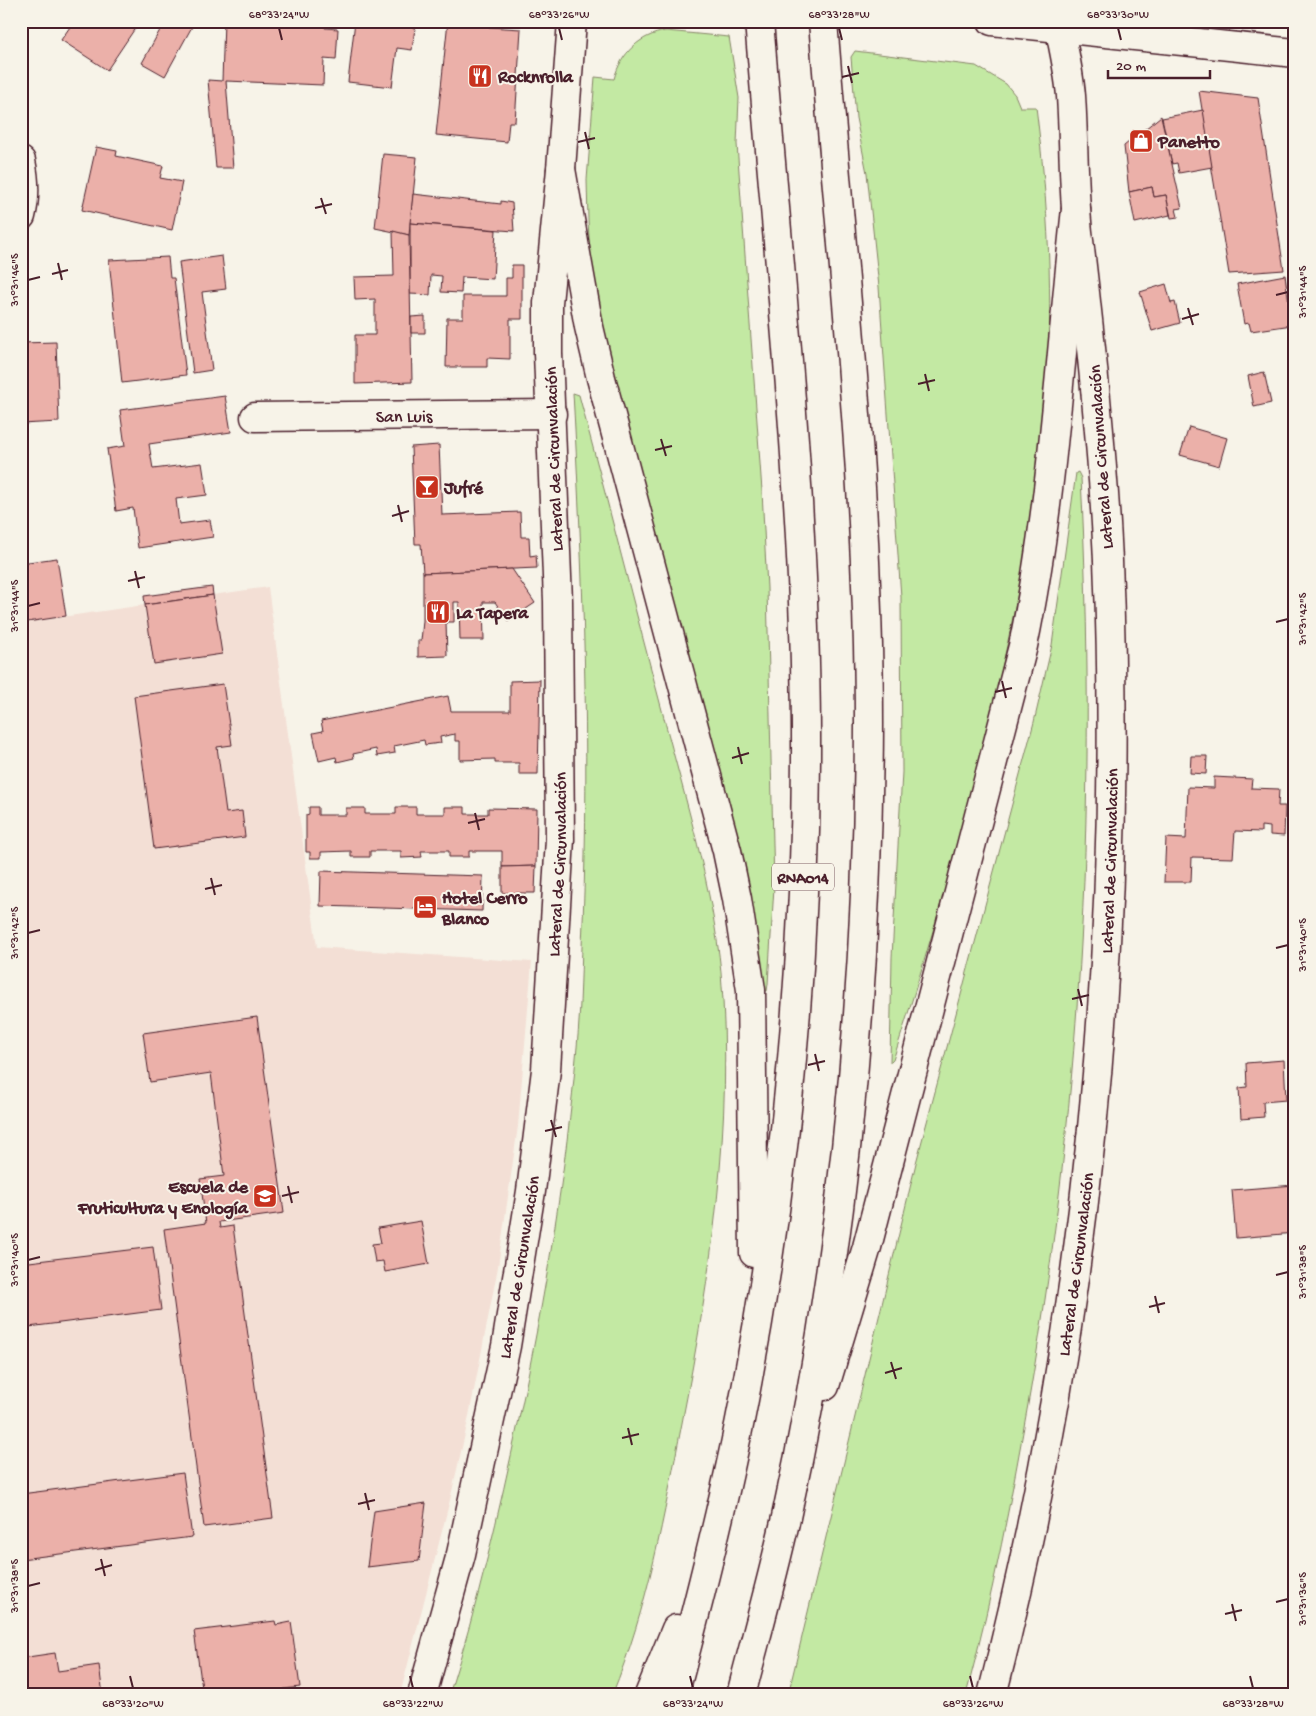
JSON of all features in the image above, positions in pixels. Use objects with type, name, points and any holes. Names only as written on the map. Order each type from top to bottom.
[{"type":"main road","name":"Lateral de Circunvalación","points":[[422,1695],[461,1554],[506,1346],[531,1191],[545,1079],[560,839],[558,600],[552,414],[548,353],[548,303],[561,169],[572,21]]},
{"type":"main road","name":"RNA014","points":[[674,1695],[715,1535],[755,1336],[785,1128],[802,917],[806,743],[802,573],[794,438],[759,21]]},
{"type":"main road","points":[[741,1695],[785,1519],[823,1315],[844,1172],[863,942],[869,721],[864,555],[846,293],[823,21]]},
{"type":"main road","points":[[992,21],[1059,25],[1295,53]]},
{"type":"main road","name":"Lateral de Circunvalación","points":[[992,1695],[1030,1535],[1060,1364],[1094,1116],[1105,972],[1112,766],[1108,567],[1091,338],[1076,209],[1071,92],[1059,25]]},
{"type":"main road","points":[[21,161],[25,181],[21,216]]},
{"type":"main road","points":[[561,169],[599,369],[727,851],[746,948],[754,1042],[755,1336]]},
{"type":"main road","points":[[785,1519],[867,1247],[1023,646],[1034,592],[1049,490],[1076,209]]},
{"type":"main road","name":"San Luis","points":[[255,417],[552,414]]},
{"type":"main road","points":[[649,1695],[715,1535]]},
{"type":"main road","points":[[756,1695],[778,1549]]},
{"type":"shaded area","name":"Escuela de Fruticultura y Enología","points":[[268,587],[317,947],[532,962],[518,1126],[498,1267],[468,1421],[450,1500],[400,1695],[21,1695],[21,623]]},
{"type":"green space","points":[[666,31],[729,37],[739,98],[737,144],[762,491],[767,588],[774,887],[767,991],[764,991],[609,360],[590,256],[587,180],[595,77],[614,79],[621,61],[633,47],[648,37]]},
{"type":"green space","points":[[855,51],[976,66],[1006,84],[1015,95],[1020,107],[1036,107],[1047,215],[1050,287],[1046,395],[1041,445],[1035,494],[1018,591],[998,687],[965,819],[915,992],[893,1060],[890,1063],[892,957],[902,772],[901,597],[879,287],[867,173],[856,118],[851,57]]},
{"type":"green space","points":[[573,393],[579,395],[689,812],[712,909],[721,972],[724,1029],[722,1142],[717,1199],[711,1255],[693,1367],[654,1561],[636,1629],[612,1695],[449,1695],[487,1558],[529,1373],[561,1187],[577,1047],[585,856],[586,723],[580,525]]},
{"type":"green space","points":[[1078,472],[1081,478],[1086,594],[1087,709],[1086,823],[1074,1051],[1063,1165],[1048,1279],[1016,1469],[985,1620],[966,1695],[788,1695],[916,1163],[1034,722],[1052,645],[1076,473]]},
{"type":"building","points":[[74,21],[140,21],[107,70],[61,40]]},
{"type":"building","points":[[165,21],[194,23],[165,76],[142,63]]},
{"type":"building","points":[[224,21],[325,21],[325,28],[338,29],[336,60],[324,59],[323,85],[226,81],[233,168],[216,168],[208,80],[222,81]]},
{"type":"building","points":[[355,21],[396,21],[396,25],[415,28],[412,50],[397,48],[392,87],[348,82]]},
{"type":"building","name":"Rocknrolla","points":[[448,21],[490,24],[489,27],[521,29],[515,122],[509,122],[507,142],[436,135]]},
{"type":"building","points":[[1199,91],[1258,98],[1284,270],[1229,274]]},
{"type":"building","points":[[1203,110],[1212,167],[1179,173],[1177,163],[1172,164],[1162,118]]},
{"type":"building","points":[[1161,116],[1182,208],[1176,209],[1178,217],[1171,218],[1166,195],[1154,197],[1152,187],[1129,192],[1124,146]]},
{"type":"building","points":[[96,147],[117,151],[116,156],[163,166],[160,178],[182,182],[172,230],[82,210]]},
{"type":"building","points":[[383,154],[417,157],[409,235],[375,228]]},
{"type":"building","points":[[1152,187],[1154,197],[1166,195],[1170,215],[1135,223],[1129,192]]},
{"type":"building","points":[[413,194],[501,204],[501,201],[512,203],[514,231],[410,223]]},
{"type":"building","points":[[410,223],[496,230],[493,279],[462,277],[461,293],[441,292],[442,276],[431,275],[430,295],[410,294]]},
{"type":"building","points":[[393,231],[409,235],[412,382],[355,384],[355,335],[375,335],[375,299],[355,300],[354,277],[394,276]]},
{"type":"building","points":[[222,256],[226,289],[202,292],[212,370],[193,373],[179,262]]},
{"type":"building","points":[[168,257],[170,278],[174,278],[186,375],[122,383],[109,260]]},
{"type":"building","points":[[512,265],[522,265],[522,319],[510,319],[510,359],[487,358],[487,367],[446,367],[447,318],[463,318],[463,296],[506,296],[506,278],[512,278]]},
{"type":"building","points":[[1285,275],[1292,325],[1251,331],[1249,323],[1244,324],[1237,284]]},
{"type":"building","points":[[1166,284],[1171,303],[1175,302],[1180,323],[1152,331],[1140,292]]},
{"type":"building","points":[[425,316],[425,333],[411,333],[411,317]]},
{"type":"building","points":[[56,342],[59,422],[21,424],[21,343]]},
{"type":"building","points":[[1264,372],[1271,403],[1254,407],[1248,376]]},
{"type":"building","points":[[225,396],[231,432],[149,444],[153,469],[202,463],[207,495],[176,499],[179,524],[210,520],[213,537],[138,548],[133,508],[116,511],[107,449],[125,446],[120,410]]},
{"type":"building","points":[[1189,427],[1227,438],[1219,466],[1180,455]]},
{"type":"building","name":"Jufré","points":[[439,445],[442,515],[520,512],[521,537],[529,537],[530,556],[536,555],[537,568],[423,573],[421,544],[415,544],[411,447]]},
{"type":"building","points":[[57,558],[66,616],[21,623],[21,563]]},
{"type":"building","name":"La Tapera","points":[[512,569],[535,603],[508,621],[495,602],[483,602],[484,640],[460,640],[459,602],[454,602],[454,622],[446,622],[447,656],[418,657],[418,641],[421,641],[423,621],[423,573]]},
{"type":"building","points":[[212,587],[213,595],[145,605],[144,596]]},
{"type":"building","points":[[213,595],[222,654],[154,664],[145,605]]},
{"type":"building","points":[[540,680],[538,774],[519,774],[519,763],[495,763],[495,759],[460,760],[460,741],[455,741],[455,734],[440,737],[441,743],[425,745],[424,740],[394,746],[395,753],[377,756],[376,749],[353,754],[354,758],[337,762],[336,757],[319,761],[313,733],[323,731],[321,721],[448,696],[451,711],[510,711],[510,681]]},
{"type":"building","points":[[223,684],[232,745],[217,747],[226,813],[242,811],[245,837],[154,849],[134,696]]},
{"type":"building","points":[[1191,756],[1207,756],[1206,774],[1190,773]]},
{"type":"building","points":[[1214,777],[1252,779],[1251,788],[1279,789],[1278,806],[1285,806],[1284,836],[1270,835],[1270,827],[1261,826],[1261,832],[1235,831],[1233,858],[1192,857],[1191,882],[1164,882],[1166,838],[1186,839],[1188,787],[1214,788]]},
{"type":"building","points":[[309,807],[318,807],[318,815],[346,815],[346,808],[365,808],[365,814],[396,814],[396,807],[416,807],[416,814],[445,814],[445,807],[465,807],[465,814],[488,814],[488,808],[537,809],[536,866],[502,867],[502,851],[469,851],[469,857],[449,857],[449,851],[421,851],[422,857],[401,858],[401,851],[370,851],[370,857],[351,857],[351,851],[321,852],[321,858],[310,858],[310,852],[306,852],[306,815],[309,814]]},
{"type":"building","points":[[536,866],[535,893],[502,893],[502,867]]},
{"type":"building","points":[[321,871],[483,876],[482,911],[320,906]]},
{"type":"building","points":[[257,1017],[284,1213],[219,1222],[220,1228],[233,1226],[273,1518],[204,1527],[164,1229],[206,1223],[200,1179],[224,1176],[211,1073],[150,1082],[143,1033]]},
{"type":"building","points":[[1284,1060],[1286,1100],[1263,1102],[1264,1117],[1241,1119],[1239,1088],[1247,1087],[1246,1063]]},
{"type":"building","points":[[1295,1185],[1295,1233],[1236,1238],[1232,1190]]},
{"type":"building","points":[[421,1221],[429,1264],[385,1272],[383,1261],[375,1262],[372,1244],[381,1243],[378,1228]]},
{"type":"building","points":[[153,1247],[161,1310],[21,1328],[21,1263]]},
{"type":"building","points":[[183,1473],[192,1537],[21,1559],[21,1494]]},
{"type":"building","points":[[426,1503],[419,1561],[367,1567],[374,1511]]},
{"type":"building","points":[[275,1621],[276,1625],[291,1622],[300,1687],[284,1689],[285,1695],[203,1695],[194,1631]]},
{"type":"building","points":[[55,1653],[58,1671],[99,1665],[103,1695],[21,1695],[21,1658]]},
{"type":"place","name":"Rocknrolla","points":[[480,76]]},
{"type":"place","name":"Panetto","points":[[1141,141]]},
{"type":"place","name":"Jufré","points":[[427,487]]},
{"type":"place","name":"La Tapera","points":[[438,612]]},
{"type":"place","name":"Hotel Cerro Blanco","points":[[425,907]]},
{"type":"place","name":"Escuela de Fruticultura y Enología","points":[[265,1196]]}]
